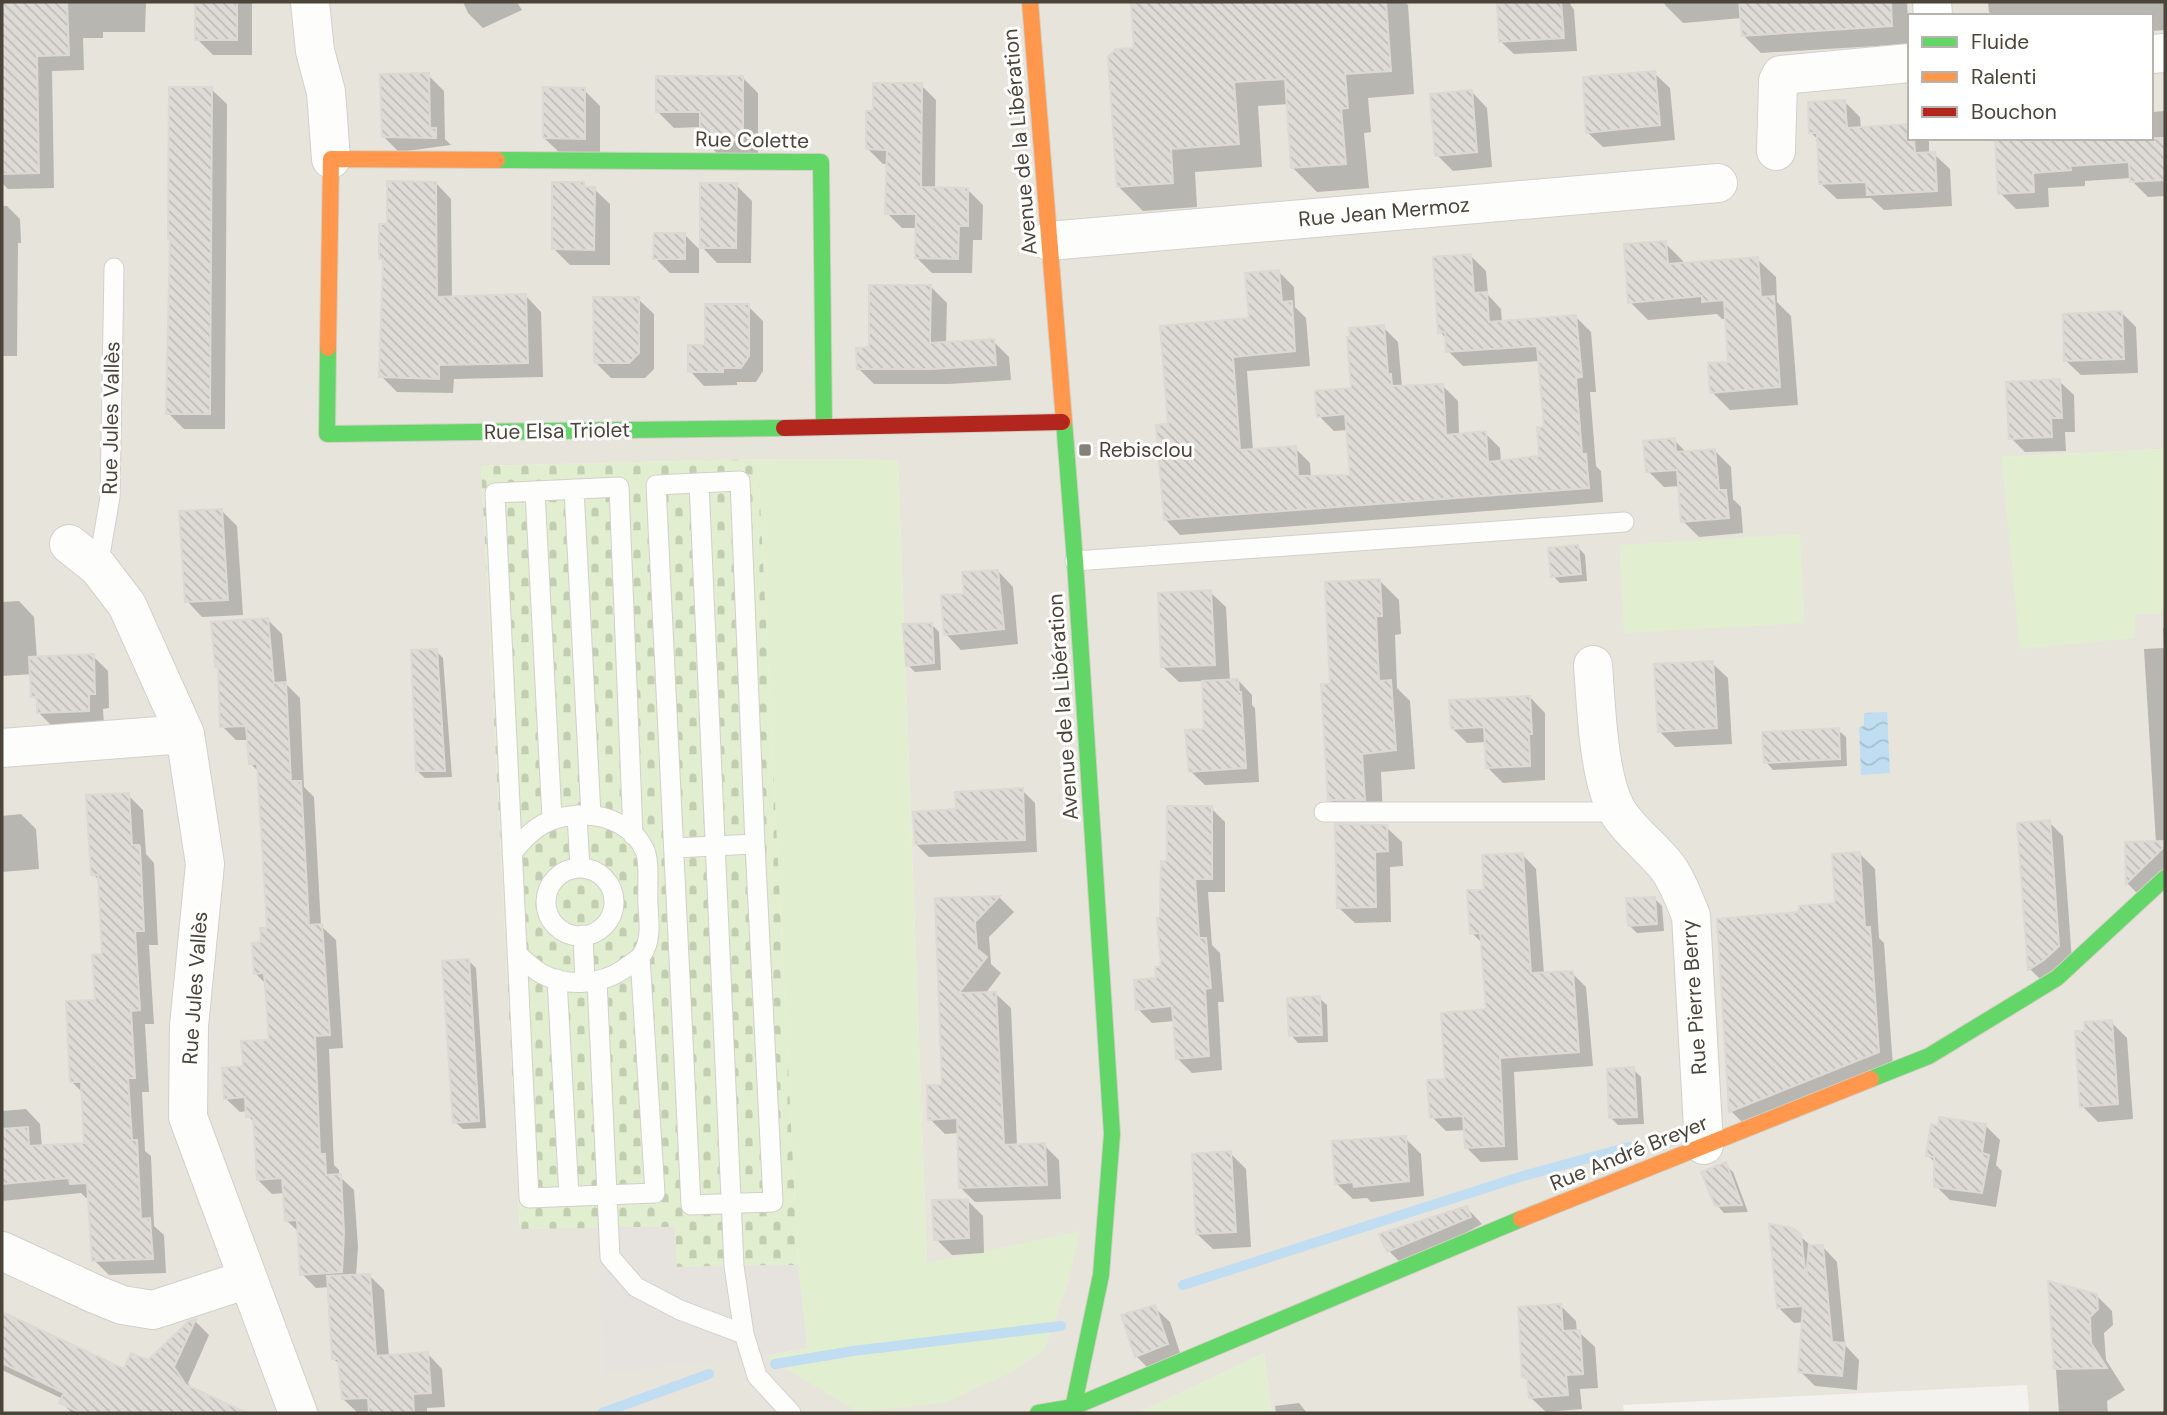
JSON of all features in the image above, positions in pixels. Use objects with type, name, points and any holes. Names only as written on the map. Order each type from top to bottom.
[{"type":"street","name":"Rue Elsa Triolet","points":[[310,2],[315,51],[326,92],[331,159],[327,434],[824,428],[1062,422]]},
{"type":"street","name":"Avenue de la Libération","points":[[1030,2],[1075,561],[1112,1134],[1101,1275],[1072,1410]]},
{"type":"street","points":[[1776,151],[1778,81],[1781,75],[1908,63]]},
{"type":"street","name":"Rue Colette","points":[[331,159],[821,162],[824,428]]},
{"type":"street","name":"Rue Jean Mermoz","points":[[1049,241],[1718,183]]},
{"type":"street","name":"Rue Jules Vallès","points":[[83,556],[127,605],[185,734],[205,864],[190,1027],[188,1116],[298,1413]]},
{"type":"street","name":"Rue Pierre Berry","points":[[1593,665],[1600,748],[1610,793],[1618,812],[1668,868],[1691,916],[1704,1145]]},
{"type":"street","points":[[2,748],[185,734]]},
{"type":"street","name":"Rue André Breyer","points":[[1038,1413],[1072,1410],[1562,1202],[1929,1056],[2057,978],[2165,878]]},
{"type":"street","points":[[2,1251],[95,1294],[122,1304],[153,1310],[248,1279]]},
{"type":"lane","name":"Rue Jules Vallès","points":[[83,556],[110,497],[114,268]]},
{"type":"lane","points":[[740,481],[773,1202],[691,1205],[656,485],[699,484],[740,481]]},
{"type":"lane","points":[[699,484],[733,1266],[744,1334],[757,1376],[791,1413]]},
{"type":"lane","points":[[632,835],[619,487],[495,493],[529,1198],[655,1194],[640,957]]},
{"type":"lane","points":[[574,489],[584,815],[580,868]]},
{"type":"lane","points":[[535,491],[552,818]]},
{"type":"lane","points":[[1075,561],[1624,522]]},
{"type":"lane","points":[[1324,812],[1618,812]]},
{"type":"lane","points":[[512,853],[528,833],[552,818],[584,815],[621,823],[645,852],[650,936],[640,957],[618,973],[591,982],[557,979],[542,974],[517,954]]},
{"type":"lane","points":[[674,848],[755,844]]},
{"type":"lane","points":[[580,868],[595,871],[604,878],[614,899],[608,921],[600,930],[583,935],[566,932],[556,925],[547,904],[552,882],[561,873],[580,868]]},
{"type":"lane","points":[[514,891],[548,892]]},
{"type":"lane","points":[[614,899],[648,897]]},
{"type":"lane","points":[[516,920],[550,916]]},
{"type":"lane","points":[[583,935],[591,982],[610,1257],[636,1287],[680,1310],[744,1334]]},
{"type":"lane","points":[[557,979],[569,1196]]},
{"type":"shaded area","points":[[2,2],[2165,2],[2165,449],[2001,457],[2135,638],[2135,614],[2165,613],[2165,1413],[2029,1413],[2027,1385],[1623,1405],[1624,1413],[1271,1413],[1264,1353],[1138,1413],[2,1413]],"holes":[[[758,459],[898,460],[927,1263],[1070,1275],[1044,1350],[1008,1374],[767,1355],[798,1265],[677,1267],[608,1227],[520,1229],[481,466]]]},
{"type":"shaded area","points":[[597,1227],[675,1227],[677,1267],[798,1265],[808,1348],[765,1356],[604,1373]]},
{"type":"green space","points":[[2165,449],[2165,613],[2135,614],[2135,638],[2020,649],[2001,457]]},
{"type":"green space","points":[[758,459],[898,460],[927,1263],[1080,1231],[1070,1275],[1044,1350],[1008,1374],[944,1403],[858,1412],[765,1356],[808,1348],[798,1265]]},
{"type":"green space","points":[[758,459],[798,1265],[676,1267],[675,1227],[520,1229],[481,466]]},
{"type":"green space","points":[[1800,534],[1805,623],[1624,633],[1619,545]]},
{"type":"green space","points":[[1264,1353],[1271,1413],[1138,1413]]},
{"type":"water","points":[[1887,712],[1890,773],[1861,775],[1859,727],[1864,726],[1864,713]]},
{"type":"building","points":[[2,2],[67,2],[69,55],[37,56],[39,173],[2,174]]},
{"type":"building","points":[[195,2],[237,2],[237,40],[195,40]]},
{"type":"building","points":[[1131,2],[1386,2],[1391,71],[1345,74],[1348,108],[1341,109],[1346,164],[1291,168],[1285,79],[1234,82],[1239,144],[1171,149],[1173,183],[1117,187],[1108,57],[1116,49],[1134,48]]},
{"type":"building","points":[[1497,2],[1561,2],[1564,38],[1499,42]]},
{"type":"building","points":[[1739,2],[1891,2],[1892,26],[1742,36]]},
{"type":"building","points":[[1655,71],[1660,125],[1586,133],[1583,77]]},
{"type":"building","points":[[429,73],[430,128],[436,128],[436,138],[382,137],[380,74]]},
{"type":"building","points":[[656,76],[743,76],[743,140],[700,139],[700,112],[656,112]]},
{"type":"building","points":[[873,83],[922,83],[921,187],[968,188],[968,226],[959,226],[958,259],[915,258],[916,214],[885,214],[887,150],[866,149],[866,111],[873,111]]},
{"type":"building","points":[[169,87],[212,87],[210,414],[166,414],[170,239]]},
{"type":"building","points":[[543,87],[585,88],[585,139],[543,138]]},
{"type":"building","points":[[1472,90],[1477,152],[1435,156],[1430,94]]},
{"type":"building","points":[[1845,100],[1847,128],[1908,124],[1908,140],[1914,140],[1915,153],[1935,152],[1937,191],[1867,195],[1866,182],[1819,184],[1817,133],[1809,133],[1808,102]]},
{"type":"building","points":[[2165,138],[2165,180],[2130,182],[2129,162],[2070,166],[2071,170],[2033,173],[2034,192],[1998,194],[1995,140]]},
{"type":"building","points":[[387,181],[436,182],[437,297],[526,294],[528,363],[439,365],[439,379],[379,377],[383,259],[379,259],[379,224],[387,224]]},
{"type":"building","points":[[552,182],[584,182],[584,187],[595,187],[594,250],[552,249]]},
{"type":"building","points":[[700,183],[737,183],[736,248],[700,248]]},
{"type":"building","points":[[654,233],[685,233],[685,259],[653,259]]},
{"type":"building","points":[[1666,241],[1668,264],[1758,257],[1761,297],[1774,296],[1780,387],[1710,393],[1708,363],[1728,362],[1724,300],[1702,302],[1702,296],[1628,303],[1624,244]]},
{"type":"building","points":[[1471,254],[1474,293],[1487,292],[1489,322],[1576,315],[1582,377],[1576,378],[1582,454],[1586,454],[1589,488],[1164,520],[1156,425],[1168,424],[1160,326],[1249,318],[1245,273],[1279,270],[1282,302],[1292,301],[1295,351],[1233,357],[1240,450],[1296,446],[1298,476],[1350,475],[1345,414],[1317,417],[1315,391],[1351,388],[1347,337],[1350,337],[1349,328],[1384,325],[1388,374],[1391,374],[1392,386],[1443,384],[1446,435],[1486,431],[1488,462],[1539,456],[1537,427],[1544,427],[1537,346],[1446,352],[1445,332],[1438,333],[1433,257]]},
{"type":"building","points":[[869,285],[931,285],[930,343],[994,339],[996,365],[932,369],[857,369],[856,348],[869,347]]},
{"type":"building","points":[[593,297],[639,297],[639,353],[629,363],[594,363]]},
{"type":"building","points":[[705,304],[749,304],[749,356],[741,368],[723,368],[723,372],[688,372],[688,345],[705,345]]},
{"type":"building","points":[[2122,311],[2124,359],[2064,361],[2063,314]]},
{"type":"building","points":[[2060,379],[2062,418],[2051,418],[2052,437],[2009,439],[2006,382]]},
{"type":"building","points":[[1675,438],[1676,452],[1715,449],[1719,490],[1726,490],[1729,518],[1681,522],[1677,470],[1646,472],[1643,441]]},
{"type":"building","points":[[222,509],[228,600],[185,602],[179,511]]},
{"type":"building","points":[[1578,545],[1581,574],[1551,577],[1548,548]]},
{"type":"building","points":[[998,570],[1004,629],[944,635],[941,595],[964,594],[962,572]]},
{"type":"building","points":[[1380,579],[1382,616],[1376,616],[1379,681],[1391,680],[1396,750],[1362,754],[1365,800],[1328,800],[1321,684],[1330,684],[1325,582]]},
{"type":"building","points":[[1211,590],[1215,665],[1161,667],[1158,593]]},
{"type":"building","points":[[268,618],[274,683],[286,682],[291,781],[301,781],[309,925],[322,924],[330,1035],[315,1036],[320,1154],[325,1154],[326,1175],[341,1174],[344,1232],[342,1272],[300,1275],[297,1220],[285,1221],[282,1178],[257,1180],[253,1117],[246,1117],[245,1097],[224,1099],[222,1068],[243,1066],[241,1041],[269,1040],[264,973],[254,974],[252,943],[261,942],[260,928],[267,928],[257,764],[249,764],[246,726],[220,727],[218,667],[215,667],[211,622]]},
{"type":"building","points":[[932,623],[934,663],[906,666],[903,624]]},
{"type":"building","points":[[437,649],[445,771],[416,771],[411,650]]},
{"type":"building","points":[[94,654],[95,694],[89,694],[89,711],[37,713],[37,697],[31,697],[29,657]]},
{"type":"building","points":[[1713,661],[1717,728],[1658,732],[1654,664]]},
{"type":"building","points":[[1238,679],[1246,768],[1189,772],[1185,730],[1204,729],[1202,681]]},
{"type":"building","points":[[1530,696],[1530,766],[1486,768],[1484,727],[1451,729],[1449,700]]},
{"type":"building","points":[[1839,728],[1840,759],[1764,763],[1762,732]]},
{"type":"building","points":[[1023,788],[1025,840],[915,844],[913,812],[956,809],[955,792]]},
{"type":"building","points":[[129,793],[132,845],[140,847],[144,931],[135,931],[140,1010],[131,1011],[135,1078],[128,1078],[132,1140],[137,1140],[141,1219],[150,1218],[153,1259],[92,1261],[87,1183],[70,1184],[69,1178],[2,1184],[2,1129],[28,1127],[29,1146],[84,1143],[81,1082],[70,1082],[66,1001],[95,1000],[92,955],[102,954],[98,875],[91,875],[86,795]]},
{"type":"building","points":[[1167,806],[1212,806],[1212,879],[1195,879],[1199,938],[1206,938],[1211,988],[1205,989],[1209,1056],[1176,1059],[1172,1006],[1136,1010],[1134,980],[1156,978],[1155,967],[1161,967],[1157,918],[1160,917],[1161,861],[1167,861]]},
{"type":"building","points":[[2050,820],[2059,946],[2028,970],[2017,823]]},
{"type":"building","points":[[1335,824],[1387,825],[1388,851],[1375,852],[1376,907],[1337,908]]},
{"type":"building","points":[[2165,841],[2165,846],[2126,884],[2125,842]]},
{"type":"building","points":[[1860,852],[1865,927],[1870,927],[1879,1052],[1729,1112],[1717,919],[1799,912],[1799,906],[1835,903],[1832,854]]},
{"type":"building","points":[[1523,853],[1531,973],[1573,971],[1579,1052],[1500,1058],[1504,1146],[1465,1148],[1463,1116],[1430,1118],[1427,1080],[1445,1079],[1441,1013],[1486,1009],[1480,933],[1470,934],[1467,890],[1484,890],[1482,855]]},
{"type":"building","points":[[1000,896],[975,922],[977,949],[987,957],[959,993],[996,992],[1004,1145],[1045,1143],[1047,1185],[959,1188],[957,1118],[928,1120],[927,1085],[942,1085],[935,898]]},
{"type":"building","points":[[1655,897],[1657,924],[1628,926],[1626,898]]},
{"type":"building","points":[[469,959],[479,1121],[453,1123],[442,961]]},
{"type":"building","points":[[1320,996],[1322,1035],[1289,1036],[1287,998]]},
{"type":"building","points":[[2112,1020],[2118,1104],[2080,1107],[2075,1031],[2085,1031],[2084,1022]]},
{"type":"building","points":[[1634,1067],[1637,1117],[1609,1118],[1607,1069]]},
{"type":"building","points":[[1939,1117],[1986,1124],[1982,1153],[1989,1155],[1982,1193],[1934,1187],[1934,1157],[1926,1156],[1931,1124],[1938,1126]]},
{"type":"building","points":[[1406,1136],[1409,1181],[1354,1187],[1353,1182],[1335,1184],[1332,1141]]},
{"type":"building","points":[[1231,1151],[1236,1232],[1196,1234],[1192,1154]]},
{"type":"building","points":[[1726,1162],[1742,1205],[1715,1206],[1701,1172]]},
{"type":"building","points":[[968,1199],[969,1238],[934,1240],[932,1200]]},
{"type":"building","points":[[1467,1206],[1471,1217],[1387,1252],[1379,1234]]},
{"type":"building","points":[[1769,1224],[1793,1228],[1801,1234],[1806,1279],[1809,1245],[1823,1245],[1832,1342],[1845,1343],[1842,1376],[1798,1372],[1803,1306],[1777,1308]]},
{"type":"building","points":[[370,1274],[376,1356],[428,1352],[431,1393],[413,1394],[414,1413],[369,1413],[368,1398],[342,1399],[338,1359],[332,1359],[327,1276]]},
{"type":"building","points":[[2048,1281],[2097,1294],[2098,1309],[2090,1317],[2091,1343],[2107,1368],[2054,1369]]},
{"type":"building","points":[[1561,1304],[1563,1331],[1580,1330],[1583,1374],[1566,1375],[1568,1395],[1529,1398],[1527,1377],[1522,1377],[1518,1307]]},
{"type":"building","points":[[1155,1305],[1168,1344],[1135,1357],[1121,1315]]},
{"type":"building","points":[[2,1312],[124,1369],[131,1353],[148,1360],[189,1321],[196,1319],[174,1367],[186,1385],[247,1413],[81,1413],[59,1403],[64,1393],[2,1363]]},
{"type":"waterway","points":[[1183,1285],[1523,1176],[1629,1147]]},
{"type":"waterway","points":[[775,1364],[853,1351],[1061,1326]]},
{"type":"waterway","points":[[602,1413],[709,1374]]},
{"type":"traffic: fast","points":[[497,160],[821,162],[824,427]]},
{"type":"traffic: fast","points":[[328,348],[327,434],[784,428]]},
{"type":"traffic: fast","points":[[1064,421],[1112,1134],[1101,1275],[1072,1413]]},
{"type":"traffic: fast","points":[[1871,1079],[1929,1056],[2057,978],[2165,878]]},
{"type":"traffic: fast","points":[[1038,1413],[1073,1407],[1521,1219]]},
{"type":"traffic: slow","points":[[1030,2],[1064,421]]},
{"type":"traffic: slow","points":[[328,348],[331,159],[497,160]]},
{"type":"traffic: slow","points":[[1521,1219],[1871,1079]]},
{"type":"traffic: jam","points":[[784,428],[1062,422]]},
{"type":"place","name":"Rebisclou","points":[[1085,450]]}]
